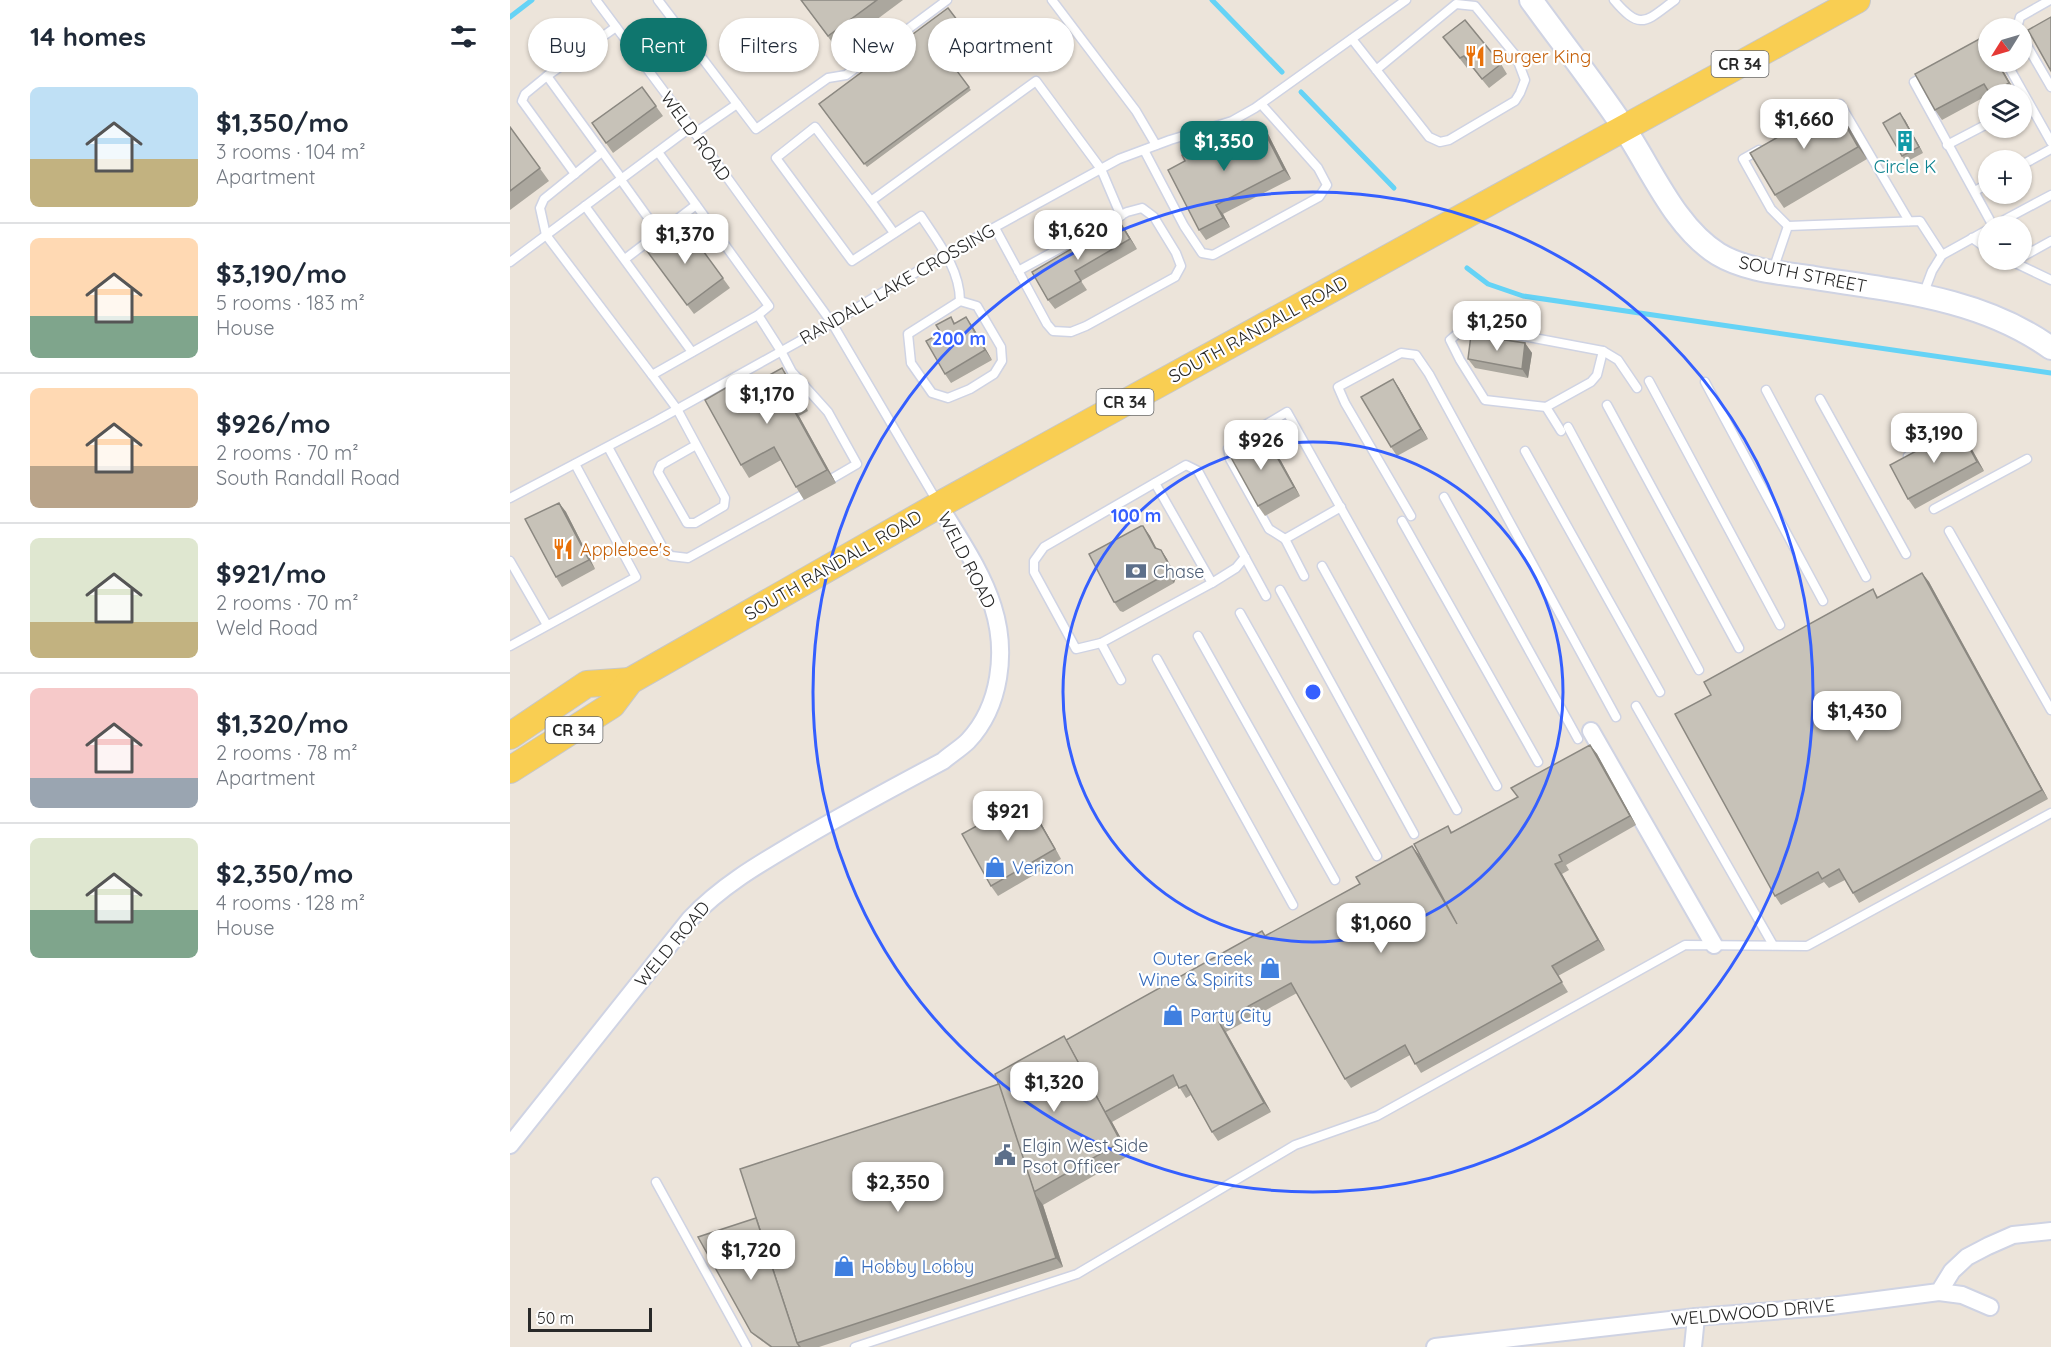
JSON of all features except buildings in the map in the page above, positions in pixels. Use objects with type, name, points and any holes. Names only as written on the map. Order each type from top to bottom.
[{"type":"main road","name":"SOUTH RANDALL ROAD","points":[[510,770],[612,705],[630,681],[939,505],[1857,0]]},
{"type":"main road","name":"SOUTH RANDALL ROAD","points":[[510,736],[587,684],[630,681]]},
{"type":"street","name":"SOUTH STREET","points":[[1530,0],[1623,127],[1680,217],[1705,245],[1734,262],[1773,271],[1923,295],[1981,310],[2016,326],[2051,348]]},
{"type":"street","name":"WELD ROAD","points":[[510,1145],[706,902],[751,869],[827,824],[943,761],[959,749],[976,731],[998,684],[1001,666],[998,628],[986,589],[939,505]]},
{"type":"street","points":[[1584,735],[1714,945]]},
{"type":"street","points":[[1939,1292],[1952,1271],[1967,1257],[1988,1245],[2013,1235],[2051,1231]]},
{"type":"street","name":"WELDWOOD DRIVE","points":[[1435,1347],[1696,1317],[1824,1307],[1939,1292],[1962,1295],[1990,1307]]},
{"type":"street","points":[[1693,1347],[1696,1317]]},
{"type":"lane","name":"WELD ROAD","points":[[596,0],[832,323],[939,505]]},
{"type":"lane","points":[[658,0],[756,129],[828,78],[846,75],[947,0]]},
{"type":"lane","points":[[1053,0],[1136,111],[1156,145]]},
{"type":"lane","name":"RANDALL LAKE CROSSING","points":[[510,498],[608,447],[832,323],[946,254],[1119,159],[1232,122],[1261,104],[1406,0]]},
{"type":"lane","points":[[1614,0],[1629,16],[1638,21],[1647,20],[1675,0]]},
{"type":"lane","points":[[2020,18],[2050,0]]},
{"type":"lane","points":[[1352,39],[1376,70],[1429,136],[1440,142],[1449,140],[1515,101],[1521,93],[1525,80],[1516,56],[1475,6],[1456,4],[1376,70]]},
{"type":"lane","points":[[574,174],[522,101],[525,94],[547,75],[616,27]]},
{"type":"lane","points":[[2032,54],[2051,87]]},
{"type":"lane","points":[[1933,72],[1914,82],[1987,216]]},
{"type":"lane","points":[[547,75],[660,233]]},
{"type":"lane","points":[[871,201],[1036,81],[1101,169],[1121,216]]},
{"type":"lane","points":[[511,259],[658,152],[736,104]]},
{"type":"lane","points":[[1144,150],[1184,226],[1202,253],[1213,255],[1319,197],[1326,185],[1318,168],[1261,104]]},
{"type":"lane","points":[[1820,115],[1840,104],[1909,221]]},
{"type":"lane","points":[[2032,114],[2051,142]]},
{"type":"lane","points":[[894,233],[815,127],[776,158],[852,261],[921,216],[946,254],[960,287],[960,301]]},
{"type":"lane","points":[[1947,145],[1978,129]]},
{"type":"lane","points":[[1762,148],[1743,159],[1771,209],[1788,226],[1920,221],[1942,255]]},
{"type":"lane","points":[[2032,159],[2051,149]]},
{"type":"lane","points":[[602,152],[540,205],[546,235],[677,409],[724,498],[724,506],[695,523],[687,523],[658,472],[661,465],[696,445]]},
{"type":"lane","points":[[652,375],[770,306],[658,152]]},
{"type":"lane","points":[[2012,216],[2051,195]]},
{"type":"lane","points":[[625,259],[696,205]]},
{"type":"lane","points":[[585,206],[692,352]]},
{"type":"lane","points":[[995,228],[1018,271],[1047,324],[1053,331],[1071,332],[1086,326],[1175,277],[1181,266],[1176,253],[1154,217],[1142,208],[1133,209],[1018,271]]},
{"type":"lane","points":[[1773,271],[1788,226]]},
{"type":"lane","points":[[1923,295],[1932,271],[1942,255],[1978,235]]},
{"type":"lane","points":[[1972,238],[1978,242]]},
{"type":"lane","points":[[2032,251],[2051,241]]},
{"type":"lane","points":[[2032,270],[2051,280]]},
{"type":"lane","points":[[960,301],[976,306],[1001,347],[1002,361],[994,374],[970,389],[948,398],[932,393],[911,363],[908,334],[960,301]]},
{"type":"lane","points":[[758,315],[792,372],[828,412],[857,464],[833,478]]},
{"type":"lane","points":[[1604,351],[1597,375],[1590,382],[1546,407],[1485,400],[1450,340],[1463,329],[1491,330],[1604,351],[1618,360],[1637,388]]},
{"type":"lane","points":[[1411,516],[1338,387],[1401,352],[1416,355],[1429,374],[1616,717]]},
{"type":"lane","points":[[1649,381],[1780,625]]},
{"type":"lane","points":[[1705,381],[1823,601]]},
{"type":"lane","points":[[1766,390],[1866,577]]},
{"type":"lane","points":[[1820,399],[1906,554]]},
{"type":"lane","points":[[1607,405],[1739,648]]},
{"type":"lane","points":[[1546,407],[1564,429],[1699,670]]},
{"type":"lane","points":[[1304,576],[1285,539],[1269,529],[1230,459],[1228,449],[1287,412],[1497,786]]},
{"type":"lane","points":[[1908,457],[1962,419]]},
{"type":"lane","points":[[608,447],[663,548],[671,556],[688,558],[802,495]]},
{"type":"lane","points":[[1524,451],[1659,692]]},
{"type":"lane","points":[[1934,509],[2027,459]]},
{"type":"lane","points":[[510,646],[636,577],[575,464]]},
{"type":"lane","points":[[1245,557],[1236,568],[1212,583],[1101,644],[1076,649],[1034,573],[1034,561],[1044,547],[1186,465],[1198,471],[1245,557],[1266,596]]},
{"type":"lane","points":[[1155,483],[1212,583]]},
{"type":"lane","points":[[1444,497],[1584,735]]},
{"type":"lane","points":[[1285,539],[1341,507]]},
{"type":"lane","points":[[1402,520],[1538,762]]},
{"type":"lane","points":[[1948,531],[2051,710]]},
{"type":"lane","points":[[510,561],[547,625]]},
{"type":"lane","points":[[1322,566],[1457,810]]},
{"type":"lane","points":[[1280,590],[1414,834]]},
{"type":"lane","points":[[1240,613],[1377,856]]},
{"type":"lane","points":[[1198,636],[1335,880]]},
{"type":"lane","points":[[1101,644],[1121,680]]},
{"type":"lane","points":[[1156,659],[1293,905]]},
{"type":"lane","points":[[1636,706],[1773,945]]},
{"type":"lane","points":[[855,1347],[1077,1274],[1295,1144],[1377,1116],[1685,945],[1807,946],[2051,813]]},
{"type":"lane","points":[[656,1182],[747,1347]]},
{"type":"waterway","points":[[510,17],[532,0]]},
{"type":"waterway","points":[[1212,0],[1282,72]]},
{"type":"waterway","points":[[1301,92],[1394,188]]},
{"type":"waterway","points":[[1467,268],[1488,284],[1523,296],[2051,373]]},
{"type":"place","name":"Burger King","points":[[1475,56]]},
{"type":"place","name":"Circle K","points":[[1905,141]]},
{"type":"place","name":"Applebee's","points":[[563,549]]},
{"type":"place","name":"Chase","points":[[1136,571]]},
{"type":"place","name":"Verizon","points":[[995,867]]},
{"type":"place","name":"Outer Creek Wine & Spirits","points":[[1270,968]]},
{"type":"place","name":"Party City","points":[[1173,1015]]},
{"type":"place","name":"Elgin West Side Psot Officer","points":[[1005,1155]]},
{"type":"place","name":"Hobby Lobby","points":[[844,1266]]}]
